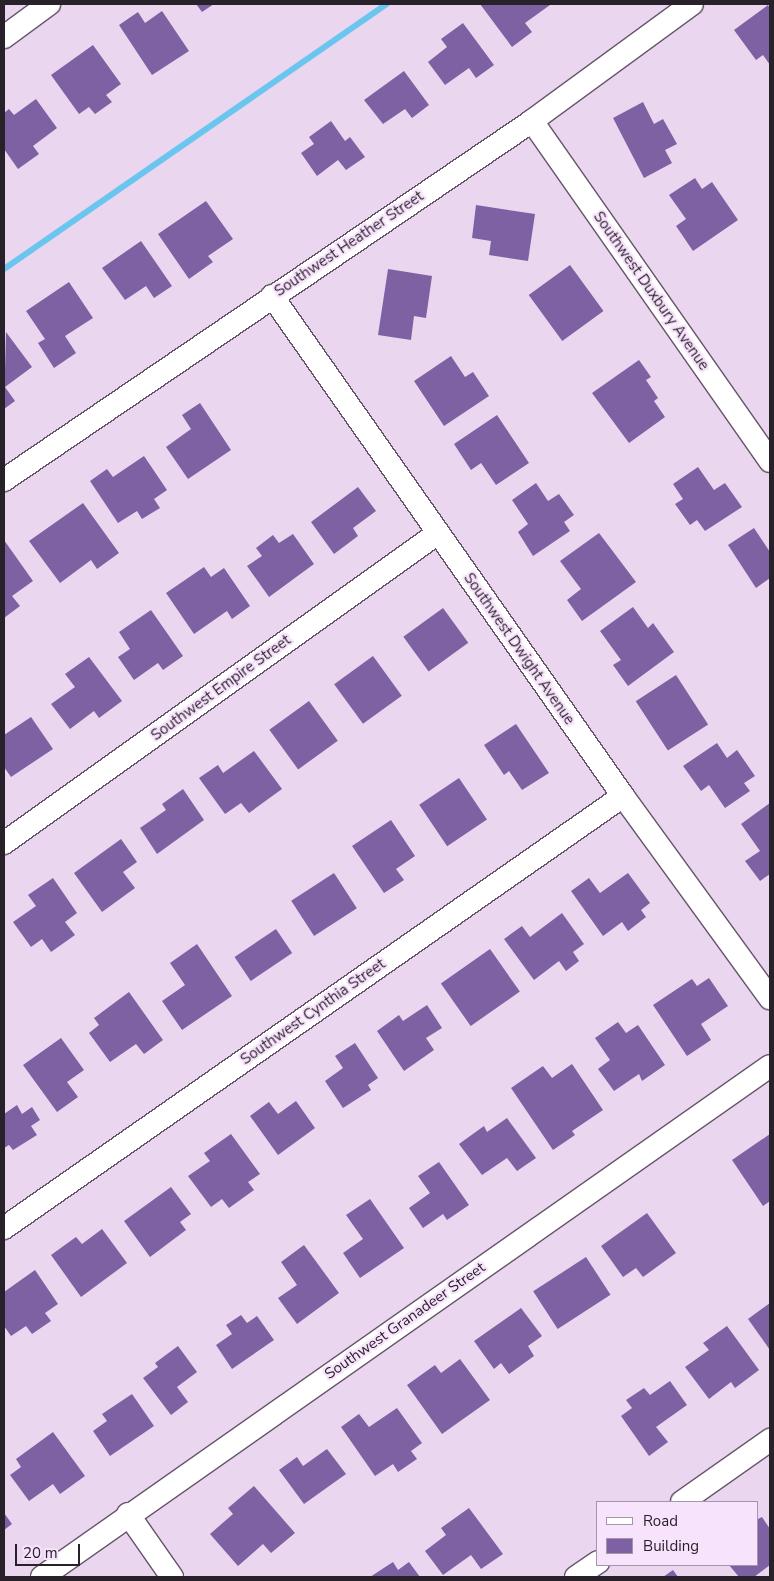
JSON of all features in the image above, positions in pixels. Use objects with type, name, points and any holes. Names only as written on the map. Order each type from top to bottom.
[{"type":"street","points":[[4,37],[49,4]]},
{"type":"street","name":"Southwest Heather Street","points":[[4,480],[532,121],[692,4]]},
{"type":"street","name":"Southwest Duxbury Avenue","points":[[532,121],[770,461]]},
{"type":"street","name":"Southwest Dwight Avenue","points":[[272,296],[623,796],[770,998]]},
{"type":"street","name":"Southwest Empire Street","points":[[4,843],[438,533]]},
{"type":"street","name":"Southwest Cynthia Street","points":[[4,1228],[623,796]]},
{"type":"street","name":"Southwest Granadeer Street","points":[[42,1577],[128,1514],[770,1066]]},
{"type":"street","points":[[683,1501],[770,1440]]},
{"type":"street","points":[[128,1514],[172,1577]]},
{"type":"street","points":[[576,1577],[596,1563]]},
{"type":"building","points":[[196,4],[214,4],[202,12]]},
{"type":"building","points":[[480,4],[550,5],[525,23],[532,32],[512,47]]},
{"type":"building","points":[[768,5],[770,9],[770,65],[763,55],[756,60],[734,30]]},
{"type":"building","points":[[162,11],[189,51],[152,75],[119,25],[138,12],[145,23]]},
{"type":"building","points":[[463,23],[494,65],[476,78],[469,68],[445,85],[428,62],[447,47],[441,39]]},
{"type":"building","points":[[93,45],[121,84],[106,95],[112,102],[95,114],[89,107],[79,114],[51,75]]},
{"type":"building","points":[[404,71],[429,105],[412,118],[405,109],[383,124],[364,100]]},
{"type":"building","points":[[36,99],[57,128],[33,146],[39,154],[18,169],[4,149],[4,113],[9,109],[14,115]]},
{"type":"building","points":[[643,102],[654,124],[663,119],[677,144],[665,150],[672,163],[644,178],[613,118]]},
{"type":"building","points":[[331,121],[345,141],[350,137],[365,157],[346,170],[338,160],[317,176],[301,153],[314,144],[309,137]]},
{"type":"building","points":[[695,178],[702,189],[712,182],[738,220],[693,251],[676,226],[686,219],[669,195]]},
{"type":"building","points":[[206,201],[233,239],[208,256],[213,262],[189,279],[158,234]]},
{"type":"building","points":[[476,205],[535,214],[528,261],[489,255],[491,241],[472,238]]},
{"type":"building","points":[[141,241],[172,286],[154,298],[146,286],[125,300],[102,268]]},
{"type":"building","points":[[570,265],[604,311],[562,341],[529,295]]},
{"type":"building","points":[[388,269],[432,276],[426,318],[414,316],[411,340],[378,335]]},
{"type":"building","points":[[69,282],[93,318],[65,336],[76,353],[54,368],[38,343],[45,339],[26,311]]},
{"type":"building","points":[[6,332],[32,367],[5,387],[15,401],[4,409]]},
{"type":"building","points":[[451,356],[465,377],[473,372],[489,396],[444,426],[414,381]]},
{"type":"building","points":[[639,360],[651,377],[646,380],[658,398],[654,401],[665,417],[629,443],[592,393]]},
{"type":"building","points":[[200,403],[231,450],[188,479],[166,447],[191,429],[182,415]]},
{"type":"building","points":[[497,415],[529,463],[496,485],[481,463],[471,470],[454,444]]},
{"type":"building","points":[[144,456],[167,490],[154,499],[160,508],[142,519],[137,511],[118,523],[90,481],[107,469],[113,477]]},
{"type":"building","points":[[698,467],[714,490],[725,483],[742,507],[705,531],[697,520],[690,525],[675,504],[683,499],[673,484]]},
{"type":"building","points":[[536,483],[548,501],[559,494],[574,515],[564,522],[570,531],[533,556],[518,532],[528,524],[512,500]]},
{"type":"building","points":[[358,487],[376,511],[353,528],[358,536],[334,554],[311,522]]},
{"type":"building","points":[[83,503],[119,553],[97,569],[91,560],[60,583],[29,541]]},
{"type":"building","points":[[754,528],[770,552],[770,578],[756,588],[728,545]]},
{"type":"building","points":[[599,533],[636,582],[582,621],[567,600],[581,589],[560,561]]},
{"type":"building","points":[[293,534],[314,564],[269,597],[247,566],[262,556],[256,548],[273,535],[279,543]]},
{"type":"building","points":[[4,540],[33,581],[12,596],[20,606],[4,618]]},
{"type":"building","points":[[204,567],[211,577],[224,568],[250,606],[232,619],[227,611],[194,634],[166,593]]},
{"type":"building","points":[[633,607],[648,628],[653,623],[674,652],[628,686],[613,665],[621,660],[600,631]]},
{"type":"building","points":[[443,608],[468,643],[429,672],[403,637]]},
{"type":"building","points":[[151,610],[183,656],[163,670],[158,663],[134,680],[118,657],[130,649],[119,632]]},
{"type":"building","points":[[373,656],[402,696],[363,724],[334,684]]},
{"type":"building","points":[[89,657],[122,701],[99,718],[94,711],[70,729],[51,704],[75,687],[65,674]]},
{"type":"building","points":[[676,675],[708,724],[668,751],[636,701]]},
{"type":"building","points":[[309,701],[338,741],[298,769],[269,730]]},
{"type":"building","points":[[31,717],[53,749],[11,777],[4,767],[4,735]]},
{"type":"building","points":[[516,724],[549,773],[522,790],[509,771],[504,775],[484,745]]},
{"type":"building","points":[[717,743],[727,758],[737,750],[755,776],[744,783],[750,791],[725,808],[709,785],[701,791],[683,766]]},
{"type":"building","points":[[254,751],[282,789],[249,813],[241,803],[225,814],[199,778],[218,765],[223,773]]},
{"type":"building","points":[[459,778],[487,819],[447,846],[419,805]]},
{"type":"building","points":[[183,789],[204,820],[157,854],[140,828],[166,810],[162,804]]},
{"type":"building","points":[[770,803],[770,874],[760,881],[745,861],[760,851],[741,824]]},
{"type":"building","points":[[391,820],[415,856],[396,869],[404,880],[384,893],[352,846]]},
{"type":"building","points":[[121,839],[137,862],[123,872],[135,888],[102,912],[74,873]]},
{"type":"building","points":[[334,873],[357,908],[314,936],[291,901]]},
{"type":"building","points":[[628,873],[650,903],[641,910],[646,917],[628,931],[622,922],[603,936],[571,891],[589,878],[600,893]]},
{"type":"building","points":[[53,878],[77,913],[65,922],[75,935],[51,952],[42,939],[31,947],[13,922],[36,906],[28,895]]},
{"type":"building","points":[[562,913],[584,944],[573,952],[579,961],[566,971],[559,961],[534,980],[504,939],[522,926],[530,937]]},
{"type":"building","points":[[276,929],[292,953],[251,981],[235,957]]},
{"type":"building","points":[[197,944],[232,996],[182,1030],[162,1001],[185,985],[170,963]]},
{"type":"building","points":[[490,949],[520,992],[471,1026],[441,983]]},
{"type":"building","points":[[709,978],[728,1006],[701,1024],[711,1040],[687,1056],[653,1005],[692,979],[697,986]]},
{"type":"building","points":[[129,992],[163,1040],[144,1054],[136,1044],[110,1062],[89,1033],[99,1025],[94,1018]]},
{"type":"building","points":[[427,1005],[442,1028],[426,1038],[434,1050],[404,1071],[377,1031],[399,1015],[403,1021]]},
{"type":"building","points":[[618,1022],[626,1033],[638,1025],[665,1065],[642,1081],[639,1074],[614,1091],[598,1069],[610,1060],[595,1038]]},
{"type":"building","points":[[61,1038],[84,1070],[67,1082],[78,1097],[57,1112],[23,1065]]},
{"type":"building","points":[[355,1043],[378,1078],[368,1085],[371,1090],[343,1108],[325,1081],[343,1068],[335,1056]]},
{"type":"building","points":[[572,1064],[603,1110],[572,1131],[575,1135],[553,1150],[511,1088],[543,1066],[552,1078]]},
{"type":"building","points":[[296,1101],[315,1128],[278,1155],[250,1116],[269,1102],[278,1114]]},
{"type":"building","points":[[17,1105],[22,1114],[32,1107],[40,1120],[31,1126],[37,1135],[13,1150],[9,1145],[4,1148],[4,1114]]},
{"type":"building","points":[[507,1118],[536,1158],[517,1171],[507,1158],[482,1175],[459,1144],[484,1126],[487,1132]]},
{"type":"building","points":[[231,1134],[260,1174],[248,1182],[254,1190],[229,1208],[222,1199],[211,1207],[188,1176],[210,1161],[204,1153]]},
{"type":"building","points":[[770,1134],[770,1201],[763,1206],[732,1160]]},
{"type":"building","points":[[439,1162],[469,1205],[447,1220],[443,1214],[423,1228],[409,1208],[430,1193],[418,1176]]},
{"type":"building","points":[[171,1187],[191,1214],[180,1222],[186,1230],[150,1257],[124,1221]]},
{"type":"building","points":[[370,1199],[404,1248],[360,1278],[343,1253],[363,1239],[346,1215]]},
{"type":"building","points":[[647,1213],[676,1253],[643,1277],[636,1268],[623,1277],[601,1246]]},
{"type":"building","points":[[102,1229],[127,1263],[81,1297],[51,1255],[76,1237],[82,1244]]},
{"type":"building","points":[[304,1245],[339,1293],[297,1324],[278,1298],[297,1285],[281,1262]]},
{"type":"building","points":[[586,1257],[611,1295],[558,1329],[533,1291]]},
{"type":"building","points":[[35,1270],[58,1304],[45,1313],[51,1321],[32,1334],[26,1326],[11,1336],[4,1326],[4,1292]]},
{"type":"building","points":[[770,1303],[770,1350],[748,1319]]},
{"type":"building","points":[[521,1308],[542,1336],[528,1346],[534,1356],[509,1374],[501,1363],[494,1369],[474,1341]]},
{"type":"building","points":[[241,1315],[247,1323],[257,1316],[274,1340],[232,1369],[216,1345],[232,1334],[226,1325]]},
{"type":"building","points":[[727,1326],[759,1370],[735,1388],[731,1382],[709,1399],[685,1367],[709,1350],[703,1343]]},
{"type":"building","points":[[178,1346],[197,1372],[177,1387],[188,1402],[171,1415],[143,1378],[158,1367],[155,1363]]},
{"type":"building","points":[[460,1359],[490,1400],[442,1434],[407,1385],[435,1365],[441,1373]]},
{"type":"building","points":[[670,1381],[687,1405],[656,1427],[668,1442],[649,1456],[621,1416],[632,1408],[626,1400],[644,1388],[650,1395]]},
{"type":"building","points":[[132,1394],[154,1426],[110,1456],[93,1431],[107,1421],[102,1414]]},
{"type":"building","points":[[397,1408],[422,1443],[411,1451],[417,1459],[398,1472],[393,1464],[375,1476],[341,1427],[359,1414],[369,1427]]},
{"type":"building","points":[[53,1432],[85,1476],[60,1494],[53,1484],[29,1501],[10,1475],[21,1467],[16,1459]]},
{"type":"building","points":[[327,1449],[346,1474],[304,1504],[279,1470],[297,1457],[303,1466]]},
{"type":"building","points":[[254,1486],[295,1533],[271,1553],[263,1544],[238,1566],[210,1534],[233,1514],[228,1508]]},
{"type":"building","points":[[469,1508],[503,1554],[481,1569],[471,1555],[443,1575],[425,1551],[446,1535],[441,1528]]},
{"type":"building","points":[[4,1513],[12,1524],[4,1530]]},
{"type":"building","points":[[762,1517],[770,1529],[770,1565],[754,1577],[739,1577],[730,1566],[759,1566],[759,1518]]},
{"type":"building","points":[[393,1562],[398,1570],[409,1562],[420,1577],[370,1577]]},
{"type":"building","points":[[673,1570],[678,1577],[663,1577]]},
{"type":"waterway","points":[[4,269],[386,4]]}]
